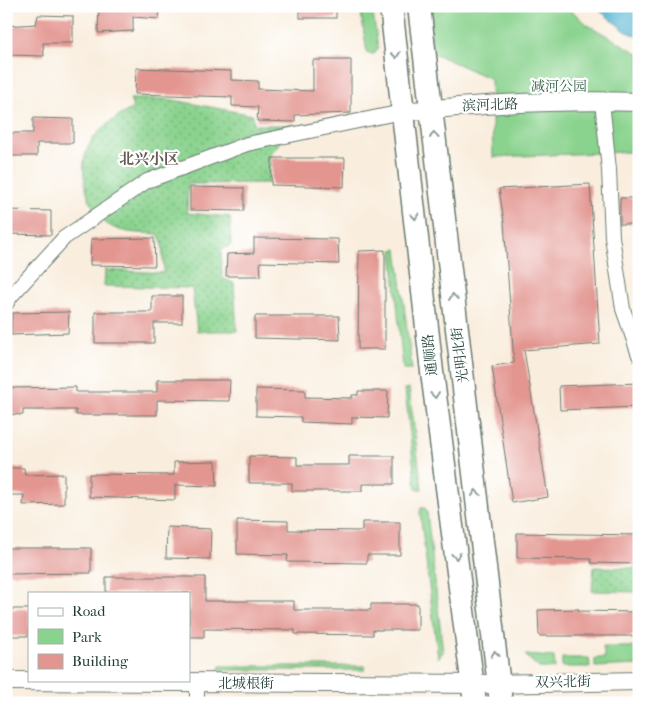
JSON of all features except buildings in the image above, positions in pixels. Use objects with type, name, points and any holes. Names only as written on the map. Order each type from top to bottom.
[{"type":"main road","name":"通顺路","points":[[391,6],[432,372],[487,692]]},
{"type":"main road","name":"光明北街","points":[[419,6],[431,109],[487,692]]},
{"type":"street","name":"滨河北路","points":[[402,112],[455,107],[602,101],[639,102]]},
{"type":"street","points":[[602,101],[613,246],[623,308],[639,355]]},
{"type":"street","points":[[6,304],[11,296],[64,238],[147,181],[247,144],[402,112]]},
{"type":"street","name":"北城根街","points":[[6,681],[197,692]]},
{"type":"street","name":"双兴北街","points":[[487,692],[639,681]]},
{"type":"street","name":"北城根街","points":[[6,690],[487,692]]},
{"type":"street","name":"双兴北街","points":[[487,692],[639,690]]},
{"type":"green space","points":[[360,6],[372,6],[378,48],[374,54],[367,53]]},
{"type":"green space","name":"减河公园","points":[[398,6],[566,6],[588,25],[639,54],[639,155],[628,152],[493,157],[491,79],[433,53],[428,16]]},
{"type":"green space","points":[[130,99],[168,99],[253,115],[254,125],[293,125],[270,155],[268,183],[188,184],[187,213],[230,217],[231,245],[221,250],[222,278],[234,283],[237,331],[197,331],[192,288],[104,286],[105,270],[164,273],[162,242],[158,234],[118,230],[107,224],[94,210],[87,192],[84,163],[87,151],[99,132],[109,123],[133,108]]},
{"type":"green space","points":[[397,249],[412,369],[403,369],[392,250]]},
{"type":"green space","points":[[409,388],[422,489],[416,489],[405,389]]},
{"type":"green space","points":[[421,508],[425,508],[427,512],[443,652],[438,658],[420,513]]},
{"type":"green space","points":[[594,567],[639,568],[639,592],[592,591]]},
{"type":"green space","points":[[603,647],[639,647],[639,665],[595,667],[595,658],[605,658]]},
{"type":"green space","points":[[525,655],[554,657],[555,668],[539,668]]},
{"type":"green space","points":[[562,658],[589,658],[590,667],[562,667]]},
{"type":"green space","points":[[220,666],[365,666],[365,670],[219,670]]},
{"type":"water","points":[[594,6],[639,6],[639,37],[625,31]]},
{"type":"district","name":"北兴小区","points":[[149,159]]}]
